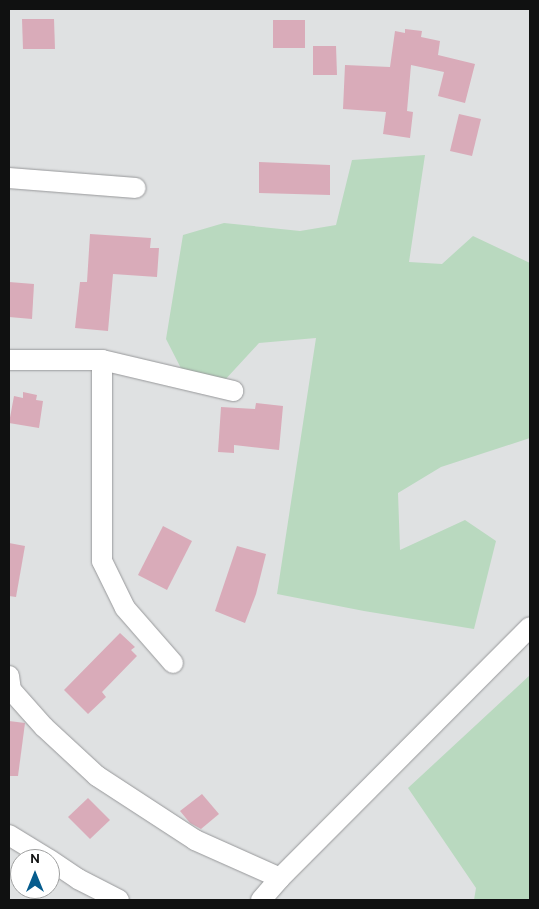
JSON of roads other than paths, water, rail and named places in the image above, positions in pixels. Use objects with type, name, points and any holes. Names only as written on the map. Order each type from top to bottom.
[{"type":"street","points":[[9,178],[136,188]]},
{"type":"street","points":[[9,360],[102,360],[232,391]]},
{"type":"street","points":[[102,360],[102,561],[125,608],[173,662]]},
{"type":"street","points":[[261,900],[280,878],[530,627]]},
{"type":"street","points":[[9,676],[11,690],[44,727],[97,776],[195,840],[280,878]]},
{"type":"street","points":[[9,835],[31,849]]},
{"type":"street","points":[[60,867],[78,879],[119,900]]}]
